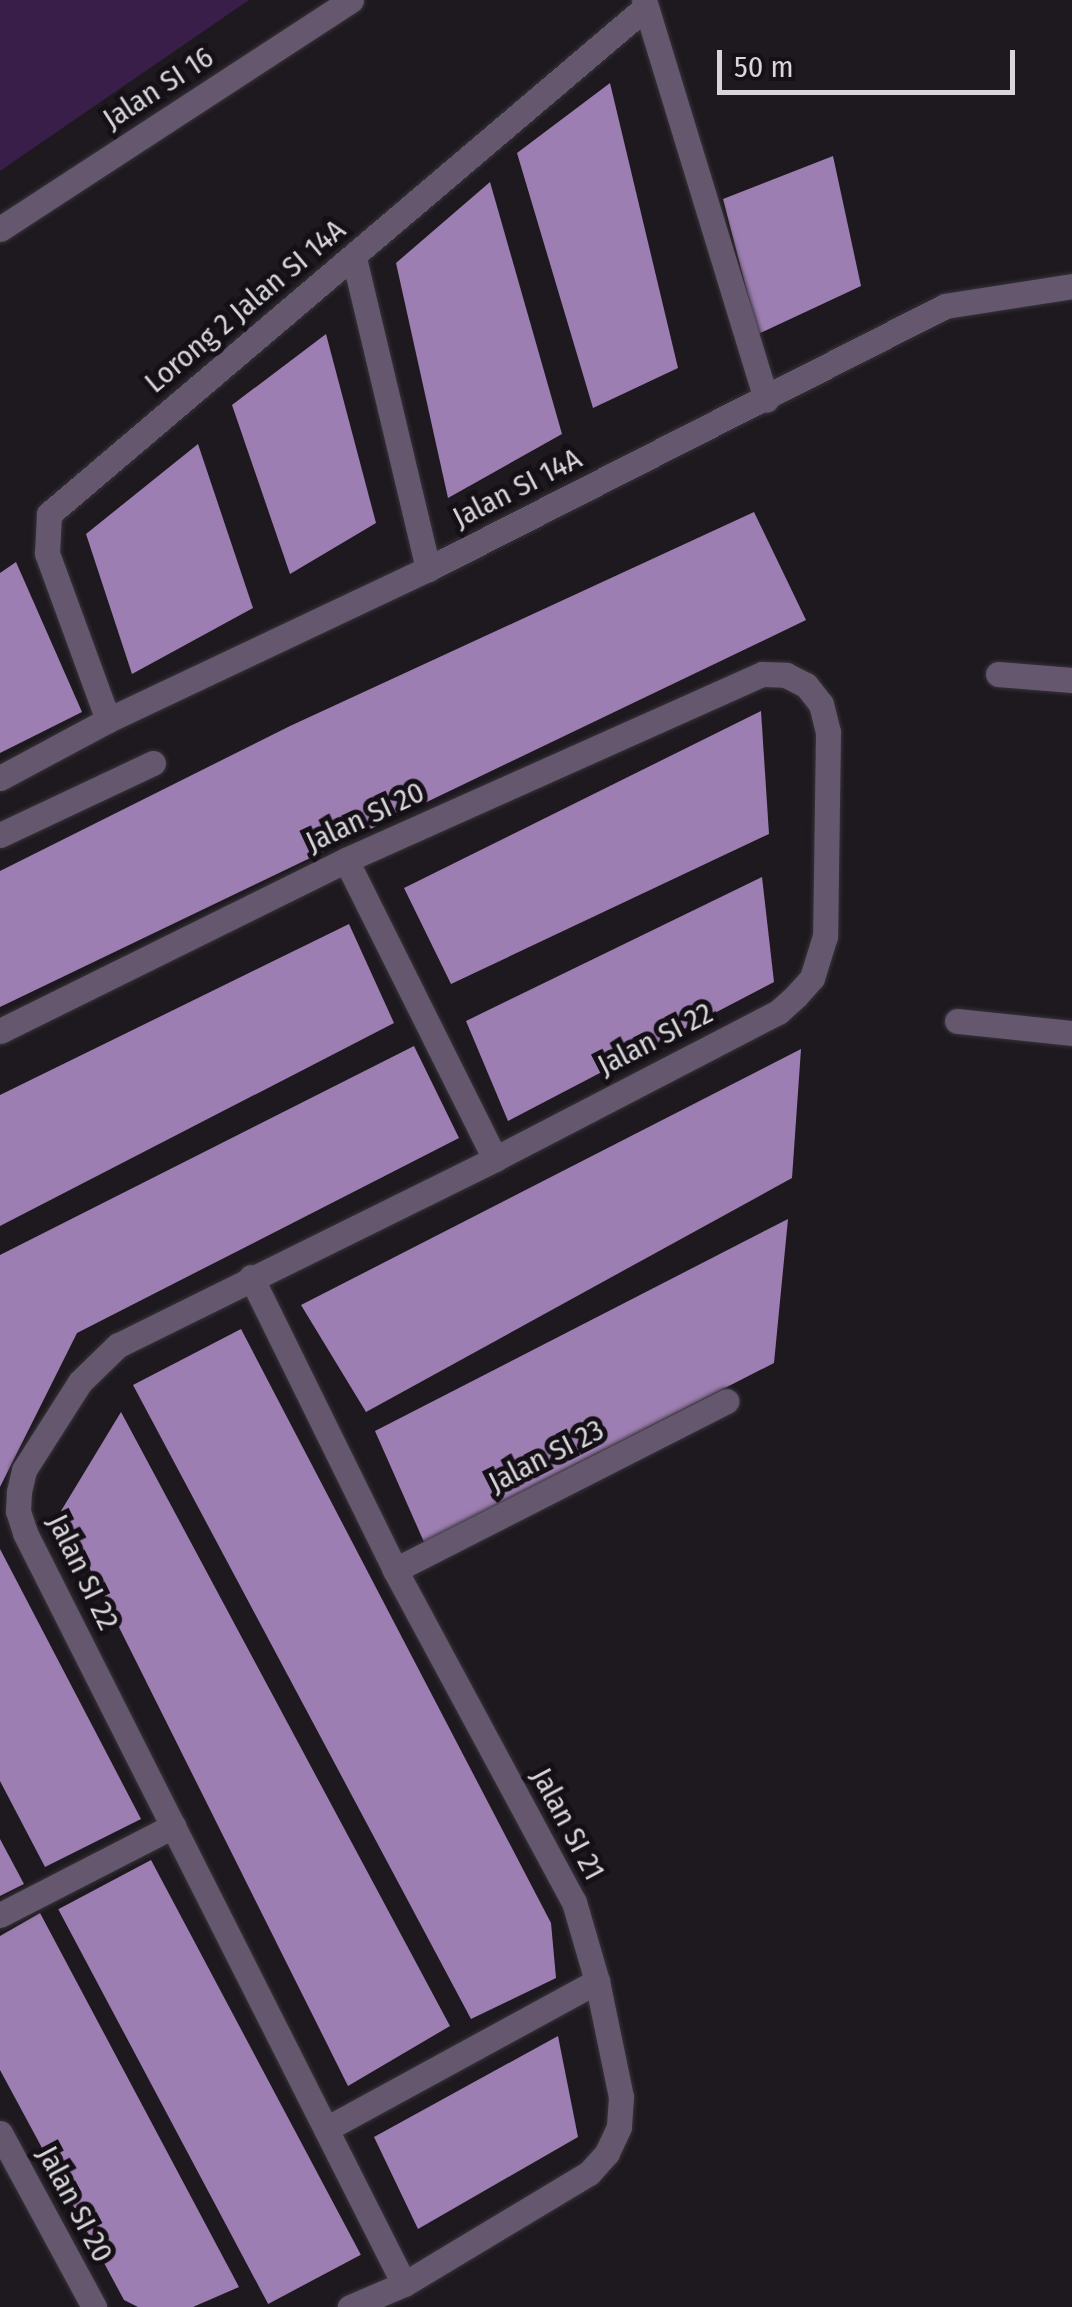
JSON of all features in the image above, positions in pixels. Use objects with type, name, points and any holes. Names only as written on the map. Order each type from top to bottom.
[{"type":"street","name":"Jalan SI 16","points":[[0,230],[351,0]]},
{"type":"street","name":"Lorong 2 Jalan SI 14A","points":[[108,720],[47,553],[49,514],[354,258],[645,4]]},
{"type":"street","points":[[645,4],[766,400]]},
{"type":"street","points":[[354,258],[428,570]]},
{"type":"street","name":"Jalan SI 14A","points":[[0,778],[108,720],[428,570],[945,306],[1072,286]]},
{"type":"street","name":"Jalan SI 20","points":[[0,1032],[346,860],[762,674]]},
{"type":"street","name":"Jalan SI 22","points":[[404,2284],[25,1533],[18,1511],[18,1492],[24,1470],[96,1363],[144,1329],[495,1159],[778,1012],[812,978],[825,936],[828,732],[821,704],[806,686],[786,675],[762,674]]},
{"type":"street","points":[[998,674],[1072,680]]},
{"type":"street","points":[[0,834],[152,763]]},
{"type":"street","points":[[346,860],[495,1159]]},
{"type":"street","points":[[956,1021],[1072,1032]]},
{"type":"street","name":"Jalan SI 21","points":[[251,1277],[395,1570],[574,1902],[597,1981],[621,2097],[619,2127],[607,2153],[589,2174],[404,2284],[350,2307]]},
{"type":"street","name":"Jalan SI 23","points":[[395,1570],[726,1401]]},
{"type":"street","points":[[0,1916],[173,1826]]},
{"type":"street","points":[[326,2128],[597,1981]]},
{"type":"street","name":"Jalan SI 20","points":[[0,2132],[94,2307]]},
{"type":"shaded area","points":[[0,0],[249,0],[0,171]]},
{"type":"building","points":[[610,83],[678,368],[593,408],[517,153]]},
{"type":"building","points":[[833,156],[861,286],[758,334],[723,199]]},
{"type":"building","points":[[490,182],[562,434],[448,498],[396,263]]},
{"type":"building","points":[[326,334],[376,523],[290,574],[232,405]]},
{"type":"building","points":[[198,444],[253,608],[132,674],[86,534]]},
{"type":"building","points":[[754,512],[806,620],[0,1007],[0,871],[290,726]]},
{"type":"building","points":[[16,562],[82,712],[0,753],[0,573]]},
{"type":"building","points":[[761,711],[769,834],[451,984],[404,888]]},
{"type":"building","points":[[762,877],[774,982],[508,1121],[466,1021]]},
{"type":"building","points":[[349,924],[394,1023],[0,1226],[0,1095]]},
{"type":"building","points":[[414,1046],[459,1138],[77,1333],[0,1487],[0,1255]]},
{"type":"building","points":[[801,1049],[792,1178],[366,1412],[301,1305]]},
{"type":"building","points":[[788,1219],[774,1363],[424,1542],[375,1431]]},
{"type":"building","points":[[241,1329],[551,1923],[556,1978],[471,2019],[133,1385]]},
{"type":"building","points":[[121,1412],[450,2026],[348,2086],[61,1511]]},
{"type":"building","points":[[0,1549],[141,1819],[45,1867],[0,1781]]},
{"type":"building","points":[[0,1839],[24,1884],[0,1896]]},
{"type":"building","points":[[151,1860],[361,2255],[268,2304],[58,1909]]},
{"type":"building","points":[[40,1913],[239,2287],[193,2307],[138,2307],[124,2300],[0,2070],[0,1936]]},
{"type":"building","points":[[558,2036],[578,2137],[418,2229],[374,2137]]}]
